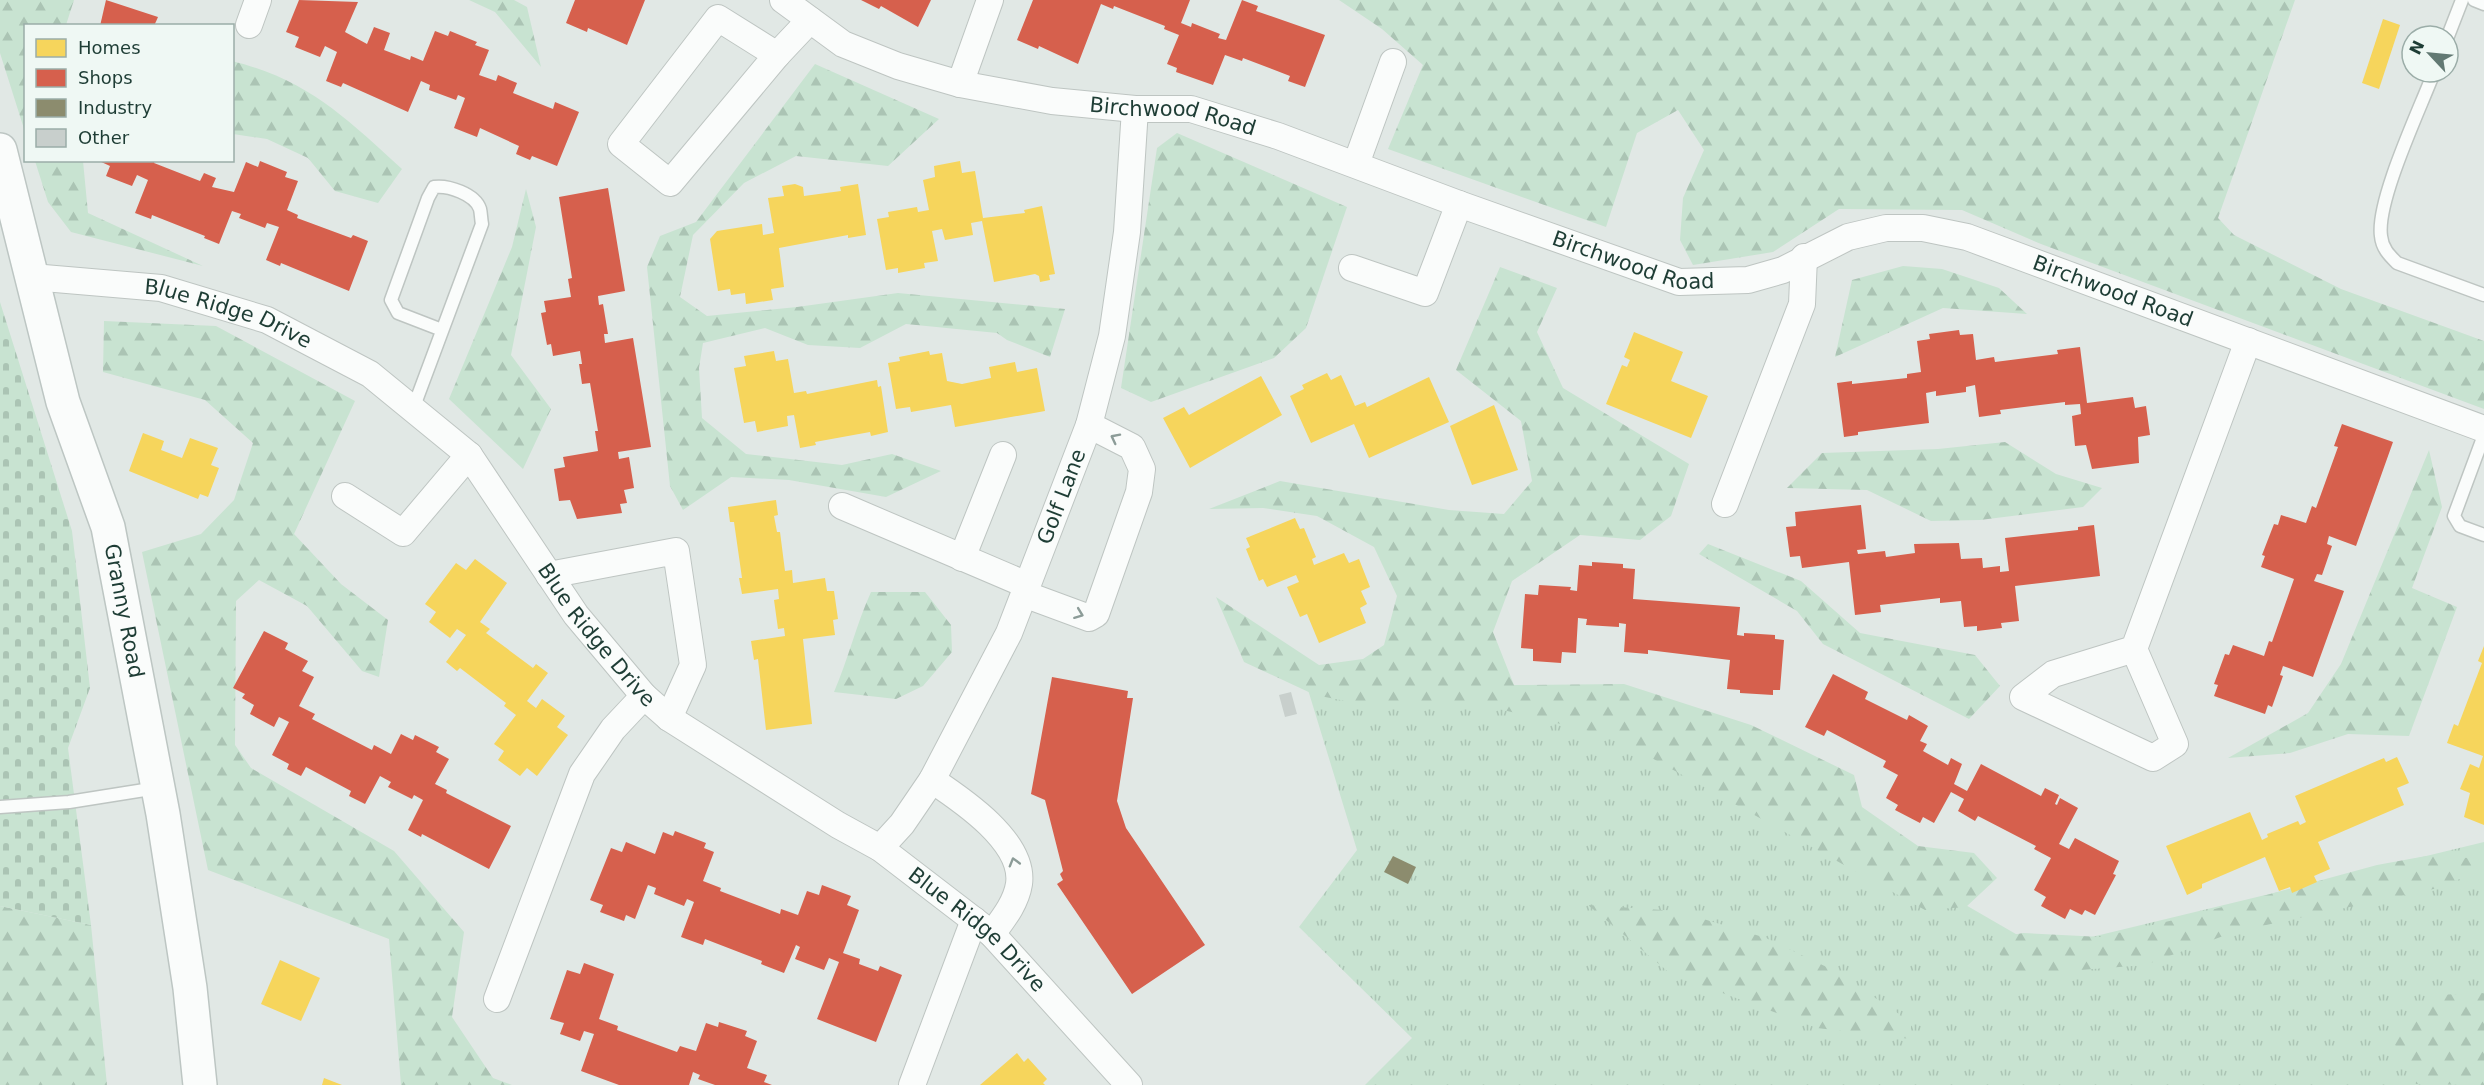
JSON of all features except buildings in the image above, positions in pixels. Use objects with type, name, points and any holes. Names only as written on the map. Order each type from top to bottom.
[{"type":"street","points":[[249,25],[258,0]]},
{"type":"street","name":"Birchwood Road","points":[[783,0],[843,44],[898,66],[960,84],[1052,101],[1135,109],[1191,109],[1356,164],[1459,204],[1679,282],[1748,280],[1783,270],[1803,257],[1848,237],[1886,228],[1923,228],[1967,237],[2484,429]]},
{"type":"street","points":[[960,84],[990,0]]},
{"type":"street","points":[[777,55],[718,18],[621,144],[670,183],[777,55],[810,20]]},
{"type":"street","points":[[1356,164],[1393,62]]},
{"type":"street","name":"Golf Lane","points":[[879,848],[902,824],[932,780],[1009,633],[1089,425],[1112,336],[1127,232],[1135,109]]},
{"type":"street","name":"Granny Road","points":[[0,150],[63,402],[108,527],[158,788],[190,988],[200,1085]]},
{"type":"street","points":[[1352,268],[1425,293],[1459,204]]},
{"type":"street","points":[[1725,504],[1802,304],[1803,257]]},
{"type":"street","name":"Blue Ridge Drive","points":[[32,277],[161,288],[267,320],[370,374],[469,455],[576,615],[644,696],[669,718],[838,825],[879,848],[983,927],[1129,1085]]},
{"type":"street","points":[[2134,649],[2052,675],[2023,697],[2153,758],[2175,744],[2134,649],[2248,341]]},
{"type":"street","points":[[842,506],[962,558],[1089,618],[1096,615],[1139,492],[1142,469],[1132,447],[1089,425]]},
{"type":"street","points":[[345,496],[404,533],[469,455]]},
{"type":"street","points":[[962,558],[1003,455]]},
{"type":"street","points":[[549,575],[676,551],[693,665],[669,718]]},
{"type":"street","points":[[497,999],[582,774],[613,729],[644,696]]},
{"type":"street","points":[[912,1085],[983,927],[1010,908],[1019,883],[1013,856],[1005,840],[984,818],[932,780]]},
{"type":"lane","points":[[2453,24],[2462,0]]},
{"type":"lane","points":[[2474,0],[2484,4]]},
{"type":"lane","points":[[2429,84],[2384,203],[2381,238],[2386,252],[2397,263],[2484,295]]},
{"type":"lane","points":[[413,409],[482,224],[480,207],[470,198],[444,186],[434,187],[428,198],[391,300],[398,313],[442,330]]},
{"type":"lane","points":[[2484,435],[2454,516],[2460,526],[2484,535]]},
{"type":"lane","points":[[0,807],[69,802],[158,788]]},
{"type":"green space","points":[[0,0],[74,0],[66,24],[24,24],[24,129],[0,53]]},
{"type":"green space","points":[[469,0],[514,0],[527,7],[541,67],[495,12]]},
{"type":"green space","points":[[1339,0],[2295,0],[2218,218],[2234,235],[2341,289],[2484,341],[2484,409],[2041,244],[1962,210],[1839,209],[1773,252],[1693,265],[1680,240],[1683,198],[1704,150],[1678,110],[1637,133],[1606,227],[1388,149],[1423,65],[1382,29]]},
{"type":"green space","points":[[234,62],[259,69],[304,90],[344,117],[402,169],[378,203],[335,191],[308,158],[267,139],[234,134]]},
{"type":"green space","points":[[815,64],[939,119],[888,166],[796,156],[744,183],[693,235],[680,297],[707,316],[797,307],[898,293],[1065,309],[1050,357],[1007,340],[997,333],[906,324],[860,348],[808,345],[765,328],[703,343],[699,368],[702,418],[746,454],[842,465],[892,454],[941,471],[886,497],[789,480],[731,477],[683,510],[670,486],[647,267],[660,236],[696,222]]},
{"type":"green space","points":[[1177,133],[1347,207],[1306,328],[1274,358],[1151,402],[1121,388],[1157,148]]},
{"type":"green space","points":[[35,162],[83,162],[88,213],[203,266],[71,232],[48,202]]},
{"type":"green space","points":[[526,189],[536,227],[511,355],[551,409],[523,469],[449,399],[512,247]]},
{"type":"green space","points":[[1903,266],[1942,269],[1999,288],[2027,314],[1943,308],[1835,357],[1852,280]]},
{"type":"green space","points":[[1500,267],[1557,288],[1537,332],[1563,388],[1689,464],[1671,516],[1640,540],[1580,535],[1512,581],[1493,632],[1514,685],[1624,684],[1751,725],[1854,775],[1862,807],[1918,846],[1974,853],[1997,878],[1966,907],[1925,910],[1614,737],[1495,708],[1455,702],[1371,706],[1315,695],[1244,662],[1216,597],[1319,665],[1363,659],[1384,645],[1397,596],[1374,547],[1317,516],[1263,508],[1209,509],[1280,481],[1449,510],[1504,514],[1532,481],[1521,421],[1456,370]]},
{"type":"green space","points":[[0,302],[72,531],[90,688],[68,748],[91,925],[0,906]]},
{"type":"green space","points":[[104,321],[216,326],[355,401],[294,534],[341,584],[388,620],[379,677],[362,671],[307,606],[259,580],[236,601],[235,745],[251,768],[394,851],[464,932],[452,1017],[493,1078],[512,1085],[401,1085],[389,939],[208,870],[142,552],[201,534],[234,500],[253,443],[205,400],[103,372]]},
{"type":"green space","points":[[2005,442],[2056,474],[2102,488],[2083,507],[1980,520],[1931,521],[1867,490],[1787,488],[1822,453],[1938,449]]},
{"type":"green space","points":[[2429,450],[2442,507],[2412,588],[2457,607],[2409,736],[2348,734],[2290,753],[2228,758],[2308,713],[2341,664]]},
{"type":"green space","points":[[1708,544],[1801,581],[1860,633],[1975,655],[2000,686],[1969,719],[1823,644],[1797,611],[1699,554]]},
{"type":"green space","points":[[871,592],[925,592],[951,625],[952,652],[923,686],[896,699],[834,692]]},
{"type":"green space","points":[[1305,680],[1637,715],[2042,949],[2484,842],[2484,1085],[1365,1085],[1412,1038],[1299,927],[1357,850]]},
{"type":"green space","points":[[2484,855],[2484,869],[2438,888],[2234,932],[2145,965],[2014,975],[1989,939],[2023,933],[2101,937],[2178,919],[2377,865],[2426,856],[2470,858]]},
{"type":"green space","points":[[1588,905],[1677,911],[1766,938],[1835,971],[1911,1022],[1911,1039],[1817,1028],[1671,974]]},
{"type":"green space","points":[[0,906],[91,925],[107,1085],[0,1085]]},
{"type":"green space","points":[[2484,993],[2484,1085],[2416,1084],[2392,1039],[2436,995]]}]
